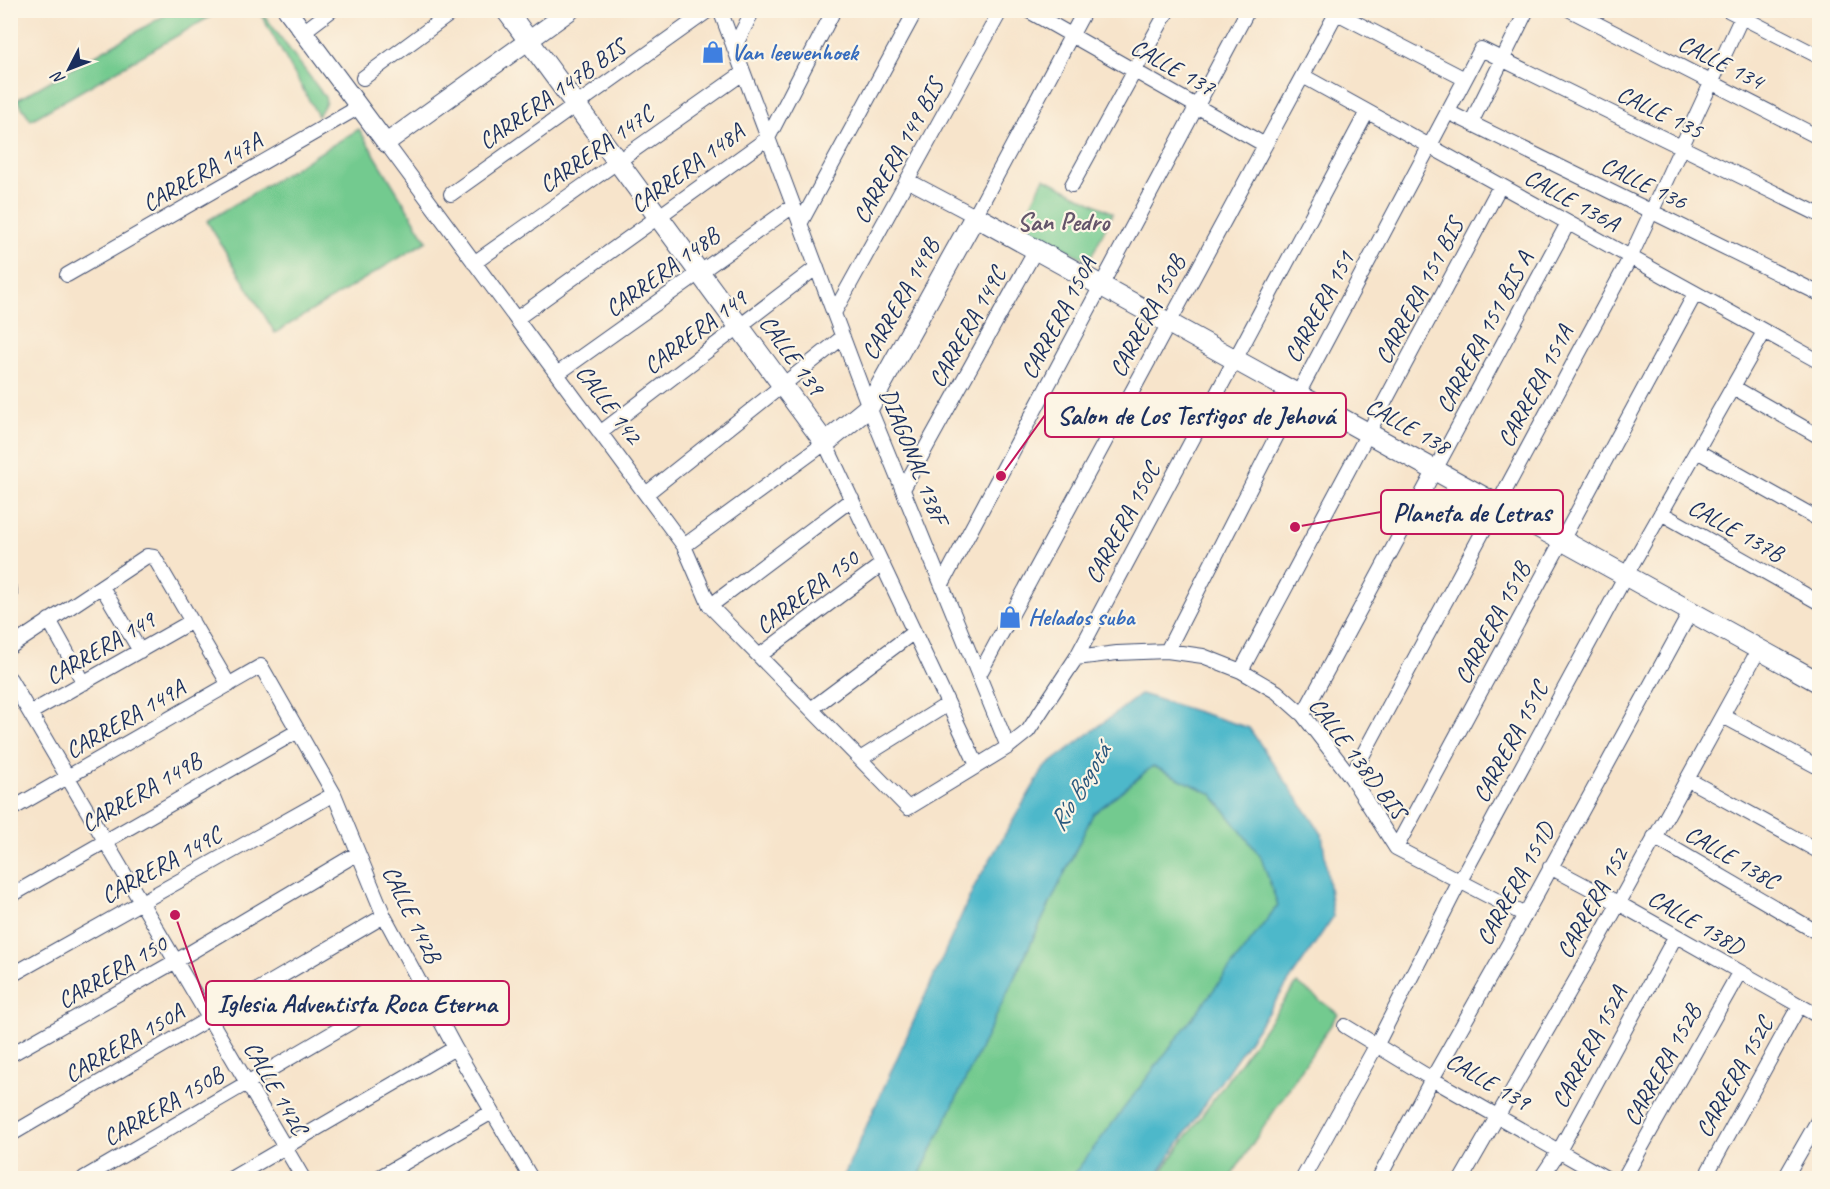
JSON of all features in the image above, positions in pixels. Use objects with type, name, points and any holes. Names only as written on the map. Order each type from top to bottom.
[{"type":"main road","name":"CALLE 139","points":[[506,10],[825,443]]},
{"type":"main road","name":"CALLE 138","points":[[975,216],[1820,682]]},
{"type":"main road","name":"CARRERA 149B","points":[[825,443],[869,407],[975,216]]},
{"type":"street","name":"CALLE 142","points":[[287,10],[684,546],[710,606],[908,808]]},
{"type":"street","points":[[303,32],[332,10]]},
{"type":"street","points":[[363,78],[455,10]]},
{"type":"street","points":[[386,143],[571,10]]},
{"type":"street","name":"CARRERA 147B BIS","points":[[451,194],[709,10]]},
{"type":"street","name":"DIAGONAL 138F","points":[[720,10],[869,407],[1008,747]]},
{"type":"street","points":[[734,48],[753,10]]},
{"type":"street","name":"CARRERA 148A","points":[[516,319],[768,138],[834,10]]},
{"type":"street","points":[[801,224],[916,10]]},
{"type":"street","name":"CARRERA 149 BIS","points":[[834,314],[1001,10]]},
{"type":"street","name":"CALLE 137","points":[[1027,10],[1265,145]]},
{"type":"street","name":"CARRERA 149B","points":[[975,216],[1085,10]]},
{"type":"street","points":[[1072,185],[1168,10]]},
{"type":"street","name":"CARRERA 150A","points":[[942,584],[1248,10]]},
{"type":"street","points":[[1471,123],[1527,10]]},
{"type":"street","name":"CALLE 134","points":[[1570,10],[1820,138]]},
{"type":"street","points":[[1728,10],[1743,14],[1820,57]]},
{"type":"street","points":[[1338,12],[1465,79]]},
{"type":"street","name":"CARRERA 150B","points":[[979,675],[1338,12]]},
{"type":"street","name":"CARRERA 151A","points":[[1351,777],[1630,258],[1743,14]]},
{"type":"street","name":"CALLE 135","points":[[1481,49],[1820,215]]},
{"type":"street","name":"CARRERA 151","points":[[1167,651],[1298,394],[1481,49]]},
{"type":"street","name":"CARRERA 147C","points":[[474,263],[743,73]]},
{"type":"street","name":"CALLE 136A","points":[[1303,76],[1820,362]]},
{"type":"street","name":"CARRERA 147A","points":[[67,275],[359,107]]},
{"type":"street","name":"CARRERA 150C","points":[[908,808],[1008,747],[1028,731],[1076,658],[1367,112]]},
{"type":"street","name":"CALLE 136","points":[[1448,112],[1820,294]]},
{"type":"street","name":"CALLE 138","points":[[907,180],[975,216]]},
{"type":"street","name":"CARRERA 151 BIS","points":[[1241,671],[1500,186]]},
{"type":"street","name":"CARRERA 148B","points":[[557,374],[793,206]]},
{"type":"street","name":"CARRERA 151 BIS A","points":[[1303,715],[1568,223]]},
{"type":"street","name":"CARRERA 149C","points":[[903,489],[1036,249]]},
{"type":"street","name":"CARRERA 149","points":[[600,433],[817,267]]},
{"type":"street","name":"CARRERA 151B","points":[[1396,848],[1695,294]]},
{"type":"street","name":"CARRERA 151C","points":[[1303,1179],[1376,1046],[1460,881],[1626,575],[1764,332]]},
{"type":"street","points":[[646,494],[843,337]]},
{"type":"street","points":[[1733,387],[1820,436]]},
{"type":"street","name":"CARRERA 149B","points":[[684,546],[825,443]]},
{"type":"street","name":"CALLE 139","points":[[825,443],[977,765]]},
{"type":"street","points":[[1697,451],[1820,520]]},
{"type":"street","points":[[710,606],[852,498]]},
{"type":"street","name":"CALLE 137B","points":[[1661,513],[1820,603]]},
{"type":"street","points":[[10,647],[147,556],[154,557],[229,685]]},
{"type":"street","name":"CARRERA 150","points":[[759,656],[882,564]]},
{"type":"street","points":[[102,587],[140,651]]},
{"type":"street","points":[[10,590],[10,606]]},
{"type":"street","name":"CARRERA 151D","points":[[1379,1179],[1691,611]]},
{"type":"street","points":[[49,620],[84,683]]},
{"type":"street","name":"CARRERA 149","points":[[30,713],[192,621]]},
{"type":"street","points":[[811,709],[914,632]]},
{"type":"street","name":"CARRERA 152","points":[[1462,1179],[1759,649]]},
{"type":"street","name":"CALLE 138D BIS","points":[[1076,658],[1167,651],[1203,656],[1241,671],[1277,692],[1303,715],[1351,777],[1396,848],[1525,915]]},
{"type":"street","name":"CARRERA 149A","points":[[10,810],[261,666]]},
{"type":"street","name":"CALLE 142B","points":[[261,666],[334,794],[384,916],[492,1112],[525,1177]]},
{"type":"street","name":"CALLE 142C","points":[[10,679],[303,1179]]},
{"type":"street","points":[[860,759],[948,704]]},
{"type":"street","points":[[1723,716],[1820,768]]},
{"type":"street","name":"CARRERA 149B","points":[[10,897],[298,731]]},
{"type":"street","points":[[1686,779],[1820,852]]},
{"type":"street","name":"CARRERA 149C","points":[[10,976],[334,794]]},
{"type":"street","name":"CALLE 138C","points":[[1654,837],[1820,934]]},
{"type":"street","name":"CARRERA 150","points":[[10,1055],[176,961],[358,853]]},
{"type":"street","name":"CALLE 138D","points":[[1550,867],[1820,1017]]},
{"type":"street","name":"CARRERA 150A","points":[[10,1135],[384,916]]},
{"type":"street","name":"CARRERA 152A","points":[[1541,1179],[1559,1151],[1675,937]]},
{"type":"street","name":"CARRERA 152B","points":[[1624,1179],[1739,973]]},
{"type":"street","name":"CARRERA 150B","points":[[84,1179],[420,982]]},
{"type":"street","name":"CARRERA 152C","points":[[1709,1170],[1799,1006]]},
{"type":"street","name":"CALLE 139","points":[[1345,1026],[1606,1179]]},
{"type":"street","points":[[232,1179],[455,1048]]},
{"type":"street","points":[[378,1179],[492,1112]]},
{"type":"street","points":[[1785,1179],[1820,1117]]},
{"type":"green space","points":[[174,10],[220,11],[31,120],[17,100]]},
{"type":"green space","points":[[259,11],[325,97],[326,102],[318,116]]},
{"type":"green space","points":[[359,129],[427,241],[275,333],[207,221]]},
{"type":"green space","points":[[1044,178],[1113,213],[1089,261],[1020,226]]},
{"type":"green space","points":[[1153,766],[1212,794],[1261,857],[1278,905],[1073,1178],[918,1178],[1093,814]]},
{"type":"green space","points":[[1297,983],[1338,1014],[1230,1178],[1157,1178]]},
{"type":"water","name":"Río Bogotá","points":[[1141,694],[1249,728],[1322,834],[1333,917],[1155,1178],[1071,1178],[1278,905],[1261,857],[1212,794],[1153,766],[1093,814],[918,1178],[843,1178],[975,885],[1044,768]]},
{"type":"place","name":"Van leewenhoek","points":[[713,52]]},
{"type":"place","name":"Salon de Los Testigos de Jehová","points":[[1001,476]]},
{"type":"place","name":"Planeta de Letras","points":[[1295,527]]},
{"type":"place","name":"Helados suba","points":[[1010,617]]},
{"type":"place","name":"Iglesia Adventista Roca Eterna","points":[[175,915]]},
{"type":"district","name":"San Pedro","points":[[1063,221]]}]
